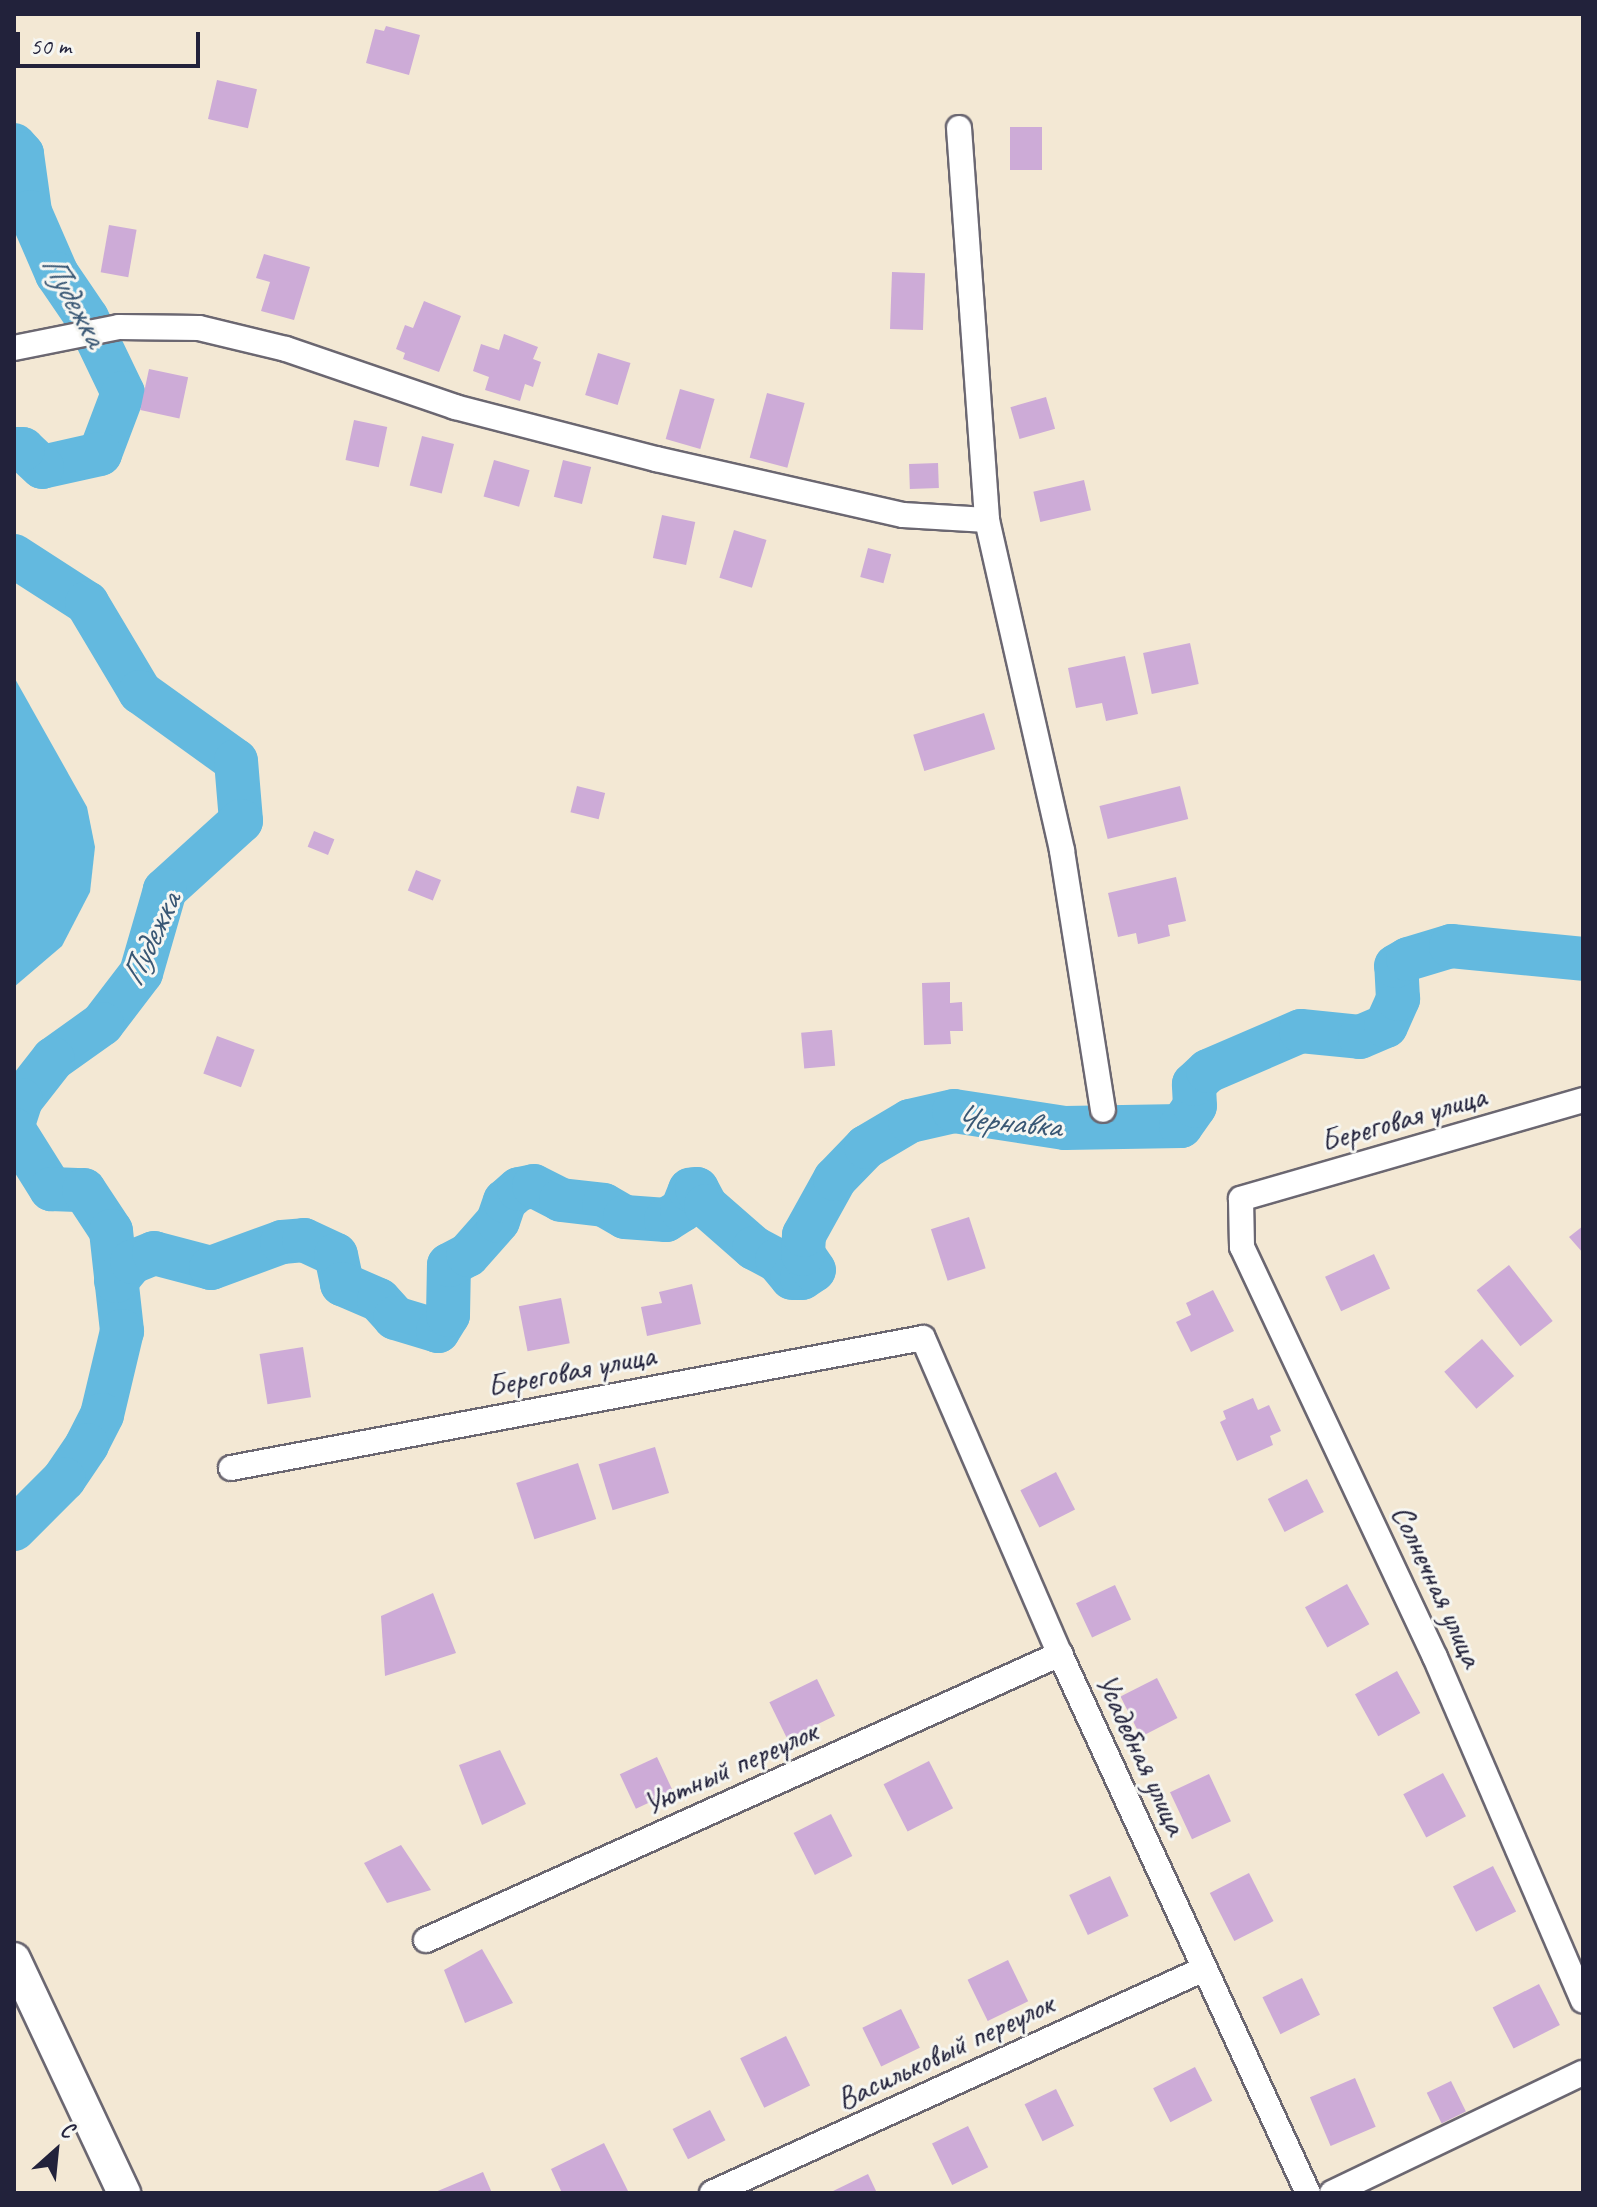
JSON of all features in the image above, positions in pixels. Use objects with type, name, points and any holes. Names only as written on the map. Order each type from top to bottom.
[{"type":"street","points":[[959,128],[987,520],[1062,851],[1103,1110]]},
{"type":"street","points":[[14,348],[119,327],[199,328],[286,349],[455,407],[656,459],[903,515],[987,520]]},
{"type":"street","name":"Береговая улица","points":[[1241,1199],[1583,1100]]},
{"type":"street","name":"Солнечная улица","points":[[1241,1199],[1242,1247],[1435,1657],[1583,2001]]},
{"type":"street","name":"Береговая улица","points":[[231,1468],[923,1338]]},
{"type":"street","name":"Усадебная улица","points":[[923,1338],[1060,1654],[1308,2193]]},
{"type":"street","name":"Уютный переулок","points":[[426,1940],[1060,1654]]},
{"type":"street","points":[[14,1959],[124,2193]]},
{"type":"street","name":"Васильковый переулок","points":[[712,2193],[1204,1969]]},
{"type":"street","points":[[1332,2193],[1583,2073]]},
{"type":"water","points":[[14,677],[87,807],[95,847],[90,892],[62,946],[14,987]]},
{"type":"water","points":[[1518,936],[1529,941],[1534,952],[1529,963],[1518,968],[1507,963],[1502,952],[1507,941]]},
{"type":"water","points":[[1326,1020],[1342,1020],[1348,1036],[1354,1037],[1351,1050],[1331,1056],[1320,1048],[1308,1030]]},
{"type":"building","points":[[386,26],[420,35],[409,75],[366,63],[375,29],[384,31]]},
{"type":"building","points":[[217,80],[257,89],[248,128],[208,119]]},
{"type":"building","points":[[1010,127],[1042,127],[1042,170],[1010,170]]},
{"type":"building","points":[[109,225],[137,230],[128,277],[101,272]]},
{"type":"building","points":[[264,254],[310,267],[294,320],[261,311],[270,282],[256,278]]},
{"type":"building","points":[[892,272],[925,273],[923,330],[890,329]]},
{"type":"building","points":[[424,301],[461,316],[439,372],[403,359],[405,353],[396,349],[405,325],[413,328]]},
{"type":"building","points":[[504,334],[538,347],[533,359],[541,362],[533,387],[525,384],[520,401],[485,390],[489,377],[473,371],[481,344],[499,350]]},
{"type":"building","points":[[598,353],[631,363],[618,405],[585,395]]},
{"type":"building","points":[[149,369],[188,377],[179,418],[140,410]]},
{"type":"building","points":[[680,389],[715,399],[700,449],[666,439]]},
{"type":"building","points":[[767,393],[805,403],[787,468],[750,458]]},
{"type":"building","points":[[1046,397],[1055,429],[1020,439],[1010,407]]},
{"type":"building","points":[[354,420],[387,427],[379,467],[345,460]]},
{"type":"building","points":[[422,436],[454,444],[442,493],[410,485]]},
{"type":"building","points":[[494,460],[530,470],[519,507],[484,497]]},
{"type":"building","points":[[563,460],[591,467],[582,504],[554,497]]},
{"type":"building","points":[[938,463],[939,488],[910,489],[909,464]]},
{"type":"building","points":[[1084,480],[1091,510],[1040,522],[1033,492]]},
{"type":"building","points":[[662,515],[695,522],[686,565],[653,558]]},
{"type":"building","points":[[734,530],[767,540],[752,588],[719,578]]},
{"type":"building","points":[[868,548],[891,554],[883,583],[860,577]]},
{"type":"building","points":[[1190,643],[1199,684],[1152,694],[1143,653]]},
{"type":"building","points":[[1125,656],[1138,714],[1106,721],[1102,703],[1076,708],[1068,668]]},
{"type":"building","points":[[984,713],[995,749],[924,771],[913,735]]},
{"type":"building","points":[[577,786],[605,793],[599,819],[570,812]]},
{"type":"building","points":[[1180,786],[1188,819],[1108,839],[1099,806]]},
{"type":"building","points":[[314,831],[334,839],[328,855],[308,847]]},
{"type":"building","points":[[416,870],[441,880],[433,901],[408,890]]},
{"type":"building","points":[[1176,877],[1186,921],[1168,925],[1170,936],[1138,944],[1136,933],[1118,937],[1108,893]]},
{"type":"building","points":[[950,982],[950,1003],[962,1002],[963,1031],[950,1031],[951,1044],[924,1045],[922,983]]},
{"type":"building","points":[[832,1030],[835,1066],[804,1069],[801,1033]]},
{"type":"building","points":[[217,1036],[255,1050],[241,1087],[203,1074]]},
{"type":"building","points":[[969,1217],[986,1268],[948,1281],[931,1229]]},
{"type":"building","points":[[1583,1226],[1583,1253],[1569,1237]]},
{"type":"building","points":[[1374,1254],[1390,1288],[1341,1311],[1325,1277]]},
{"type":"building","points":[[1509,1265],[1553,1321],[1520,1346],[1477,1290]]},
{"type":"building","points":[[692,1284],[701,1324],[647,1336],[641,1307],[662,1303],[659,1292]]},
{"type":"building","points":[[1213,1290],[1234,1331],[1191,1352],[1176,1322],[1191,1315],[1186,1303]]},
{"type":"building","points":[[561,1298],[570,1343],[528,1351],[519,1306]]},
{"type":"building","points":[[1482,1339],[1514,1376],[1476,1409],[1444,1372]]},
{"type":"building","points":[[303,1347],[311,1397],[268,1404],[260,1354]]},
{"type":"building","points":[[1253,1398],[1258,1410],[1269,1405],[1281,1431],[1270,1436],[1273,1445],[1237,1461],[1220,1422],[1226,1419],[1223,1411]]},
{"type":"building","points":[[655,1447],[669,1493],[613,1510],[599,1464]]},
{"type":"building","points":[[578,1463],[596,1519],[534,1539],[516,1483]]},
{"type":"building","points":[[1056,1472],[1075,1509],[1039,1528],[1020,1490]]},
{"type":"building","points":[[1307,1479],[1324,1512],[1285,1532],[1268,1499]]},
{"type":"building","points":[[1347,1584],[1369,1624],[1327,1648],[1305,1607]]},
{"type":"building","points":[[1115,1585],[1131,1619],[1092,1638],[1076,1603]]},
{"type":"building","points":[[433,1593],[456,1653],[385,1676],[381,1616]]},
{"type":"building","points":[[1397,1671],[1420,1713],[1378,1736],[1355,1694]]},
{"type":"building","points":[[1157,1678],[1177,1718],[1141,1737],[1120,1697]]},
{"type":"building","points":[[817,1679],[835,1716],[787,1739],[769,1702]]},
{"type":"building","points":[[500,1750],[526,1804],[482,1825],[459,1765]]},
{"type":"building","points":[[657,1757],[673,1791],[636,1809],[620,1774]]},
{"type":"building","points":[[929,1761],[953,1808],[908,1831],[884,1784]]},
{"type":"building","points":[[1443,1773],[1466,1816],[1426,1837],[1403,1794]]},
{"type":"building","points":[[1209,1774],[1231,1821],[1192,1839],[1170,1792]]},
{"type":"building","points":[[831,1814],[852,1856],[815,1875],[794,1833]]},
{"type":"building","points":[[401,1845],[431,1890],[387,1903],[364,1863]]},
{"type":"building","points":[[1493,1866],[1516,1911],[1476,1932],[1453,1886]]},
{"type":"building","points":[[1249,1873],[1274,1921],[1234,1941],[1210,1893]]},
{"type":"building","points":[[1110,1876],[1129,1916],[1088,1935],[1069,1895]]},
{"type":"building","points":[[482,1949],[513,2003],[465,2023],[444,1970]]},
{"type":"building","points":[[1008,1960],[1028,2001],[988,2021],[968,1980]]},
{"type":"building","points":[[1302,1978],[1320,2015],[1280,2034],[1262,1997]]},
{"type":"building","points":[[1539,1984],[1560,2025],[1514,2049],[1493,2008]]},
{"type":"building","points":[[901,2009],[920,2048],[881,2066],[862,2028]]},
{"type":"building","points":[[786,2036],[810,2085],[764,2108],[740,2058]]},
{"type":"building","points":[[1195,2067],[1212,2101],[1170,2122],[1153,2088]]},
{"type":"building","points":[[1355,2078],[1376,2127],[1331,2146],[1310,2097]]},
{"type":"building","points":[[1451,2081],[1466,2112],[1442,2123],[1427,2093]]},
{"type":"building","points":[[1056,2089],[1074,2126],[1043,2141],[1025,2104]]},
{"type":"building","points":[[710,2110],[725,2140],[688,2159],[673,2129]]},
{"type":"building","points":[[968,2126],[988,2167],[952,2185],[932,2144]]},
{"type":"building","points":[[604,2143],[629,2193],[562,2193],[551,2169]]},
{"type":"building","points":[[483,2172],[492,2193],[433,2193]]},
{"type":"building","points":[[868,2174],[877,2193],[829,2193]]},
{"type":"waterway","name":"Пудежка","points":[[14,145],[22,154],[30,212],[57,274],[87,318],[123,393],[100,454],[42,467],[23,449],[14,449]]},
{"type":"waterway","name":"Пудежка","points":[[14,556],[87,603],[140,692],[236,761],[241,821],[165,890],[141,973],[102,1024],[53,1059],[21,1100],[14,1122]]},
{"type":"waterway","name":"Чернавка","points":[[116,1281],[132,1262],[154,1253],[211,1268],[282,1242],[304,1240],[336,1255],[342,1284],[379,1300],[395,1318],[438,1331],[448,1315],[449,1265],[468,1255],[498,1221],[505,1201],[519,1189],[534,1186],[561,1200],[604,1205],[625,1217],[666,1220],[682,1210],[690,1190],[697,1189],[706,1206],[754,1248],[777,1260],[792,1278],[802,1278],[814,1270],[803,1254],[804,1235],[835,1179],[866,1147],[910,1121],[954,1111],[1065,1128],[1181,1126],[1195,1106],[1194,1084],[1208,1071],[1301,1031],[1360,1037],[1386,1026],[1398,999],[1396,966],[1408,959],[1451,946],[1583,959]]},
{"type":"waterway","name":"Пудежка","points":[[14,1130],[51,1189],[84,1190],[111,1231],[122,1331],[102,1415],[87,1445],[64,1479],[14,1529]]}]
